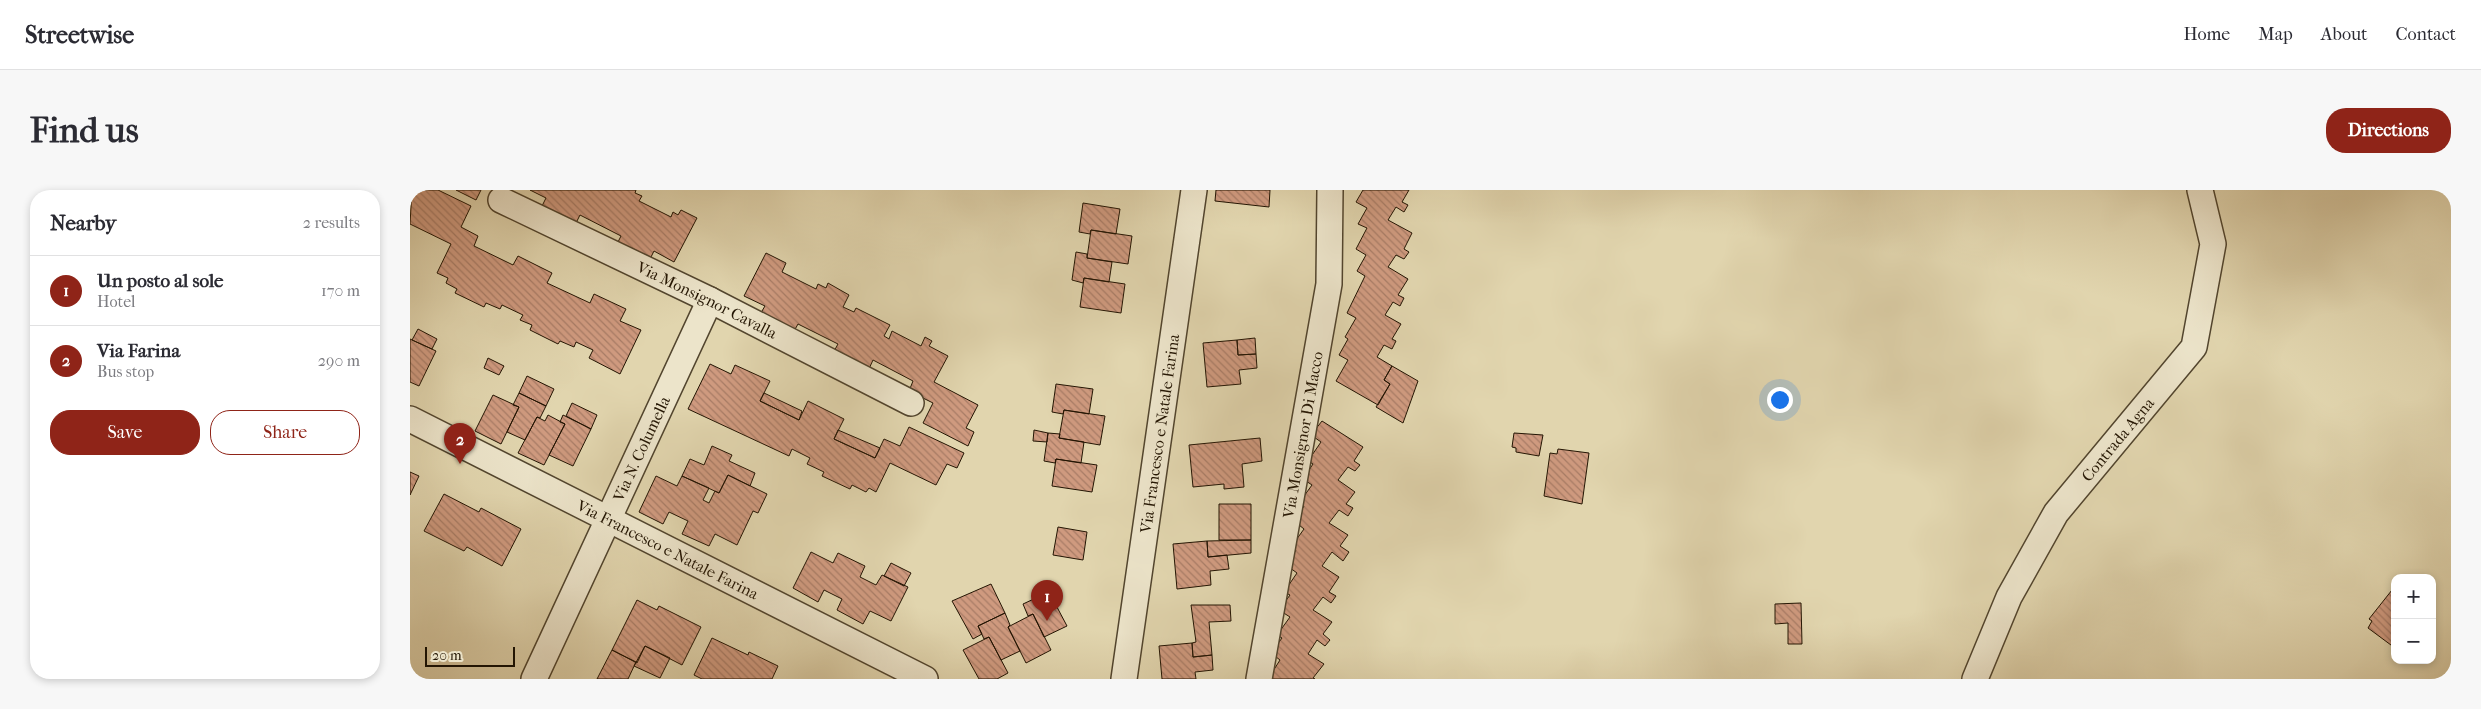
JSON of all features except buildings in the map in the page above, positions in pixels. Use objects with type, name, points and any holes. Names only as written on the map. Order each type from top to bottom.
[{"type":"street","name":"Via Francesco e Natale Farina","points":[[1124,679],[1194,190]]},
{"type":"street","name":"Via Monsignor Di Macco","points":[[1259,679],[1329,284],[1330,190]]},
{"type":"street","name":"Contrada Agna","points":[[1975,679],[2009,597],[2056,513],[2194,348],[2213,244],[2200,190]]},
{"type":"street","name":"Via Monsignor Cavalla","points":[[501,200],[710,300],[911,403]]},
{"type":"street","name":"Via N. Columella","points":[[534,679],[710,300]]},
{"type":"street","name":"Via Francesco e Natale Farina","points":[[410,419],[925,679]]},
{"type":"place","name":"Via Farina","points":[[460,464]]},
{"type":"place","name":"Un posto al sole","points":[[1047,621]]}]
